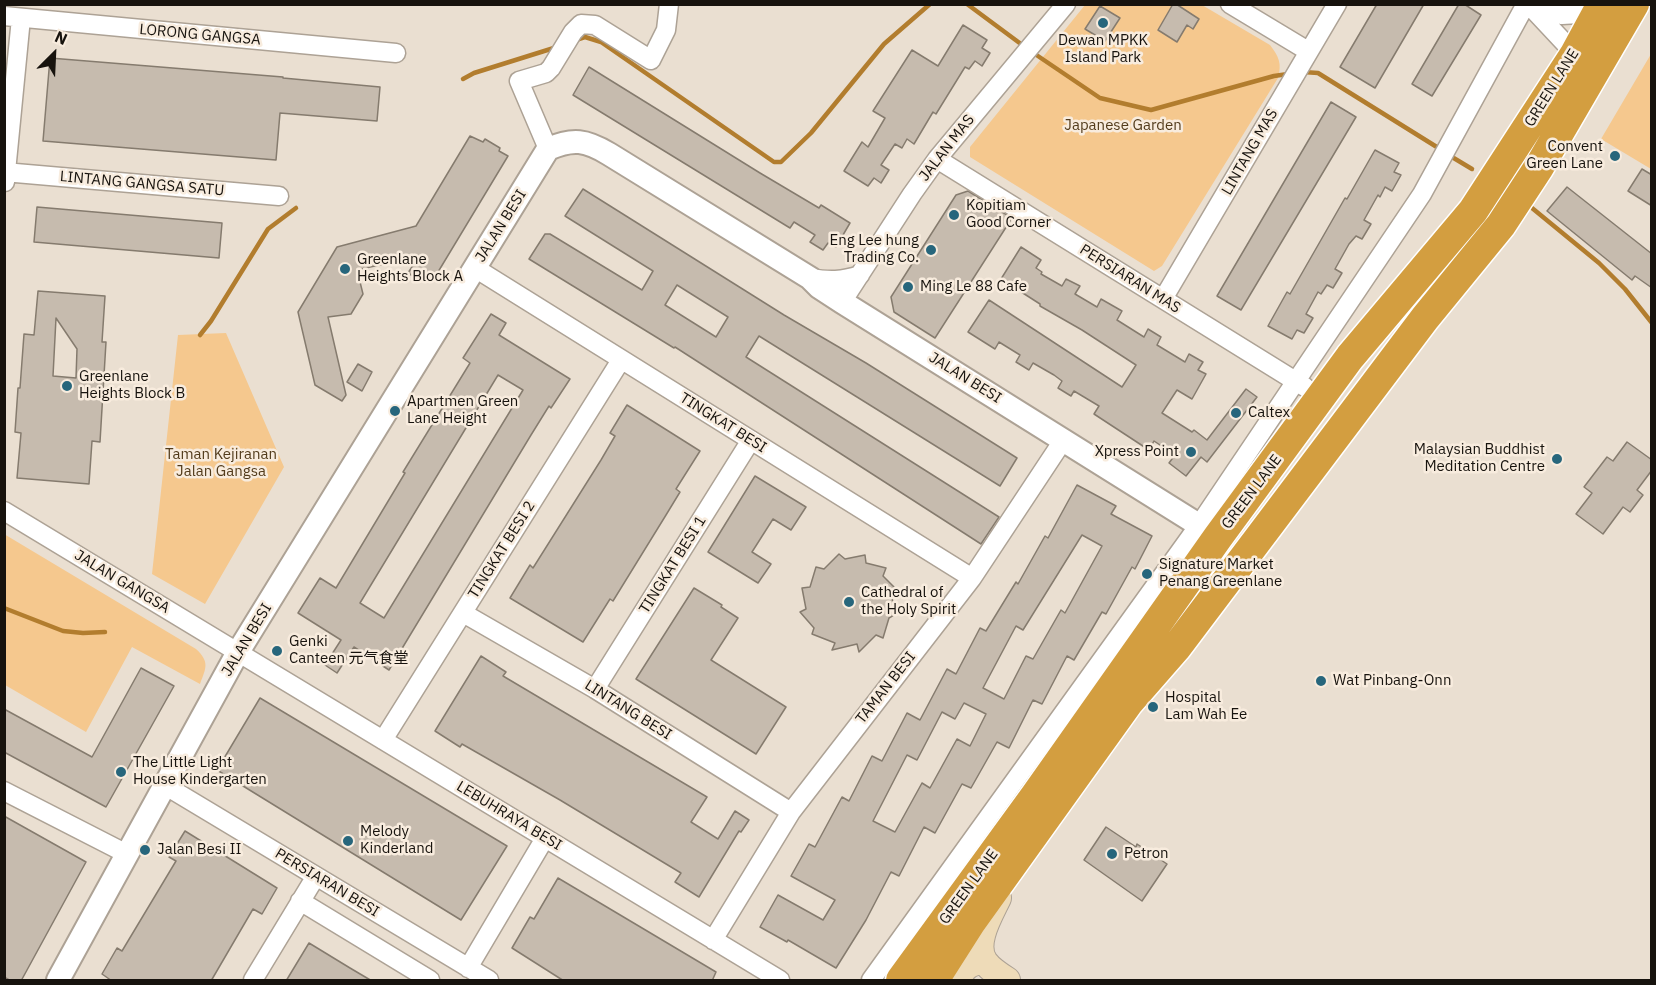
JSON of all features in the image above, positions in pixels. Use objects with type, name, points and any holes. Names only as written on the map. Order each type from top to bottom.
[{"type":"highway","name":"GREEN LANE","points":[[934,981],[971,922],[1128,703],[1176,648],[1425,318],[1501,225],[1539,167],[1634,4]]},
{"type":"highway","name":"GREEN LANE","points":[[901,981],[1035,796],[1209,531],[1322,397],[1350,357],[1473,212],[1575,54],[1600,9]]},
{"type":"highway","points":[[1209,531],[1237,531],[1260,512],[1357,383],[1383,375]]},
{"type":"main road","points":[[1007,981],[983,961],[981,950],[982,934],[1010,870]]},
{"type":"main road","points":[[957,981],[967,966],[983,961]]},
{"type":"street","points":[[548,149],[519,81],[546,73],[573,32],[581,24],[595,25],[651,60],[666,30],[669,4]]},
{"type":"street","name":"JALAN MAS","points":[[842,302],[937,159],[1066,4]]},
{"type":"street","points":[[1230,4],[1308,51]]},
{"type":"street","name":"LINTANG MAS","points":[[1163,299],[1337,4]]},
{"type":"street","points":[[1529,4],[1562,15],[1580,16],[1600,9]]},
{"type":"street","points":[[1529,4],[1575,54]]},
{"type":"street","points":[[871,981],[1209,531],[1297,382],[1422,195],[1529,4]]},
{"type":"street","points":[[5,176],[13,17]]},
{"type":"street","name":"LORONG GANGSA","points":[[13,17],[396,53]]},
{"type":"street","name":"JALAN BESI","points":[[58,981],[238,652],[548,149],[563,143],[589,143],[599,148],[810,278],[842,302],[1209,531]]},
{"type":"street","name":"PERSIARAN MAS","points":[[937,159],[1322,397]]},
{"type":"street","name":"LINTANG GANGSA SATU","points":[[5,176],[279,196]]},
{"type":"street","name":"TINGKAT BESI","points":[[475,268],[972,578]]},
{"type":"street","points":[[810,278],[843,281],[860,275]]},
{"type":"street","name":"TINGKAT BESI 2","points":[[383,740],[621,360]]},
{"type":"street","name":"TAMAN BESI","points":[[713,940],[791,812],[972,578],[1064,439]]},
{"type":"street","name":"TINGKAT BESI 1","points":[[595,689],[751,440]]},
{"type":"street","name":"JALAN GANGSA","points":[[4,511],[238,652]]},
{"type":"street","name":"LINTANG BESI","points":[[463,613],[595,689],[791,812]]},
{"type":"street","name":"LEBUHRAYA BESI","points":[[238,652],[780,981]]},
{"type":"street","name":"PERSIARAN BESI","points":[[166,786],[489,981]]},
{"type":"street","points":[[4,791],[127,855]]},
{"type":"street","points":[[468,968],[545,838]]},
{"type":"street","points":[[253,981],[316,876]]},
{"type":"street","points":[[300,901],[430,981]]},
{"type":"green space","name":"Japanese Garden","points":[[1085,5],[1202,5],[1270,45],[1279,60],[1278,78],[1162,266],[1154,271],[970,157],[970,147]]},
{"type":"green space","points":[[1651,54],[1651,169],[1601,139]]},
{"type":"green space","name":"Taman Kejiranan Jalan Gangsa","points":[[226,333],[284,467],[205,604],[152,574],[178,335]]},
{"type":"green space","points":[[4,534],[196,649],[206,665],[200,684],[132,647],[86,732],[5,685]]},
{"type":"building","points":[[1173,4],[1199,19],[1193,29],[1187,25],[1177,42],[1158,30]]},
{"type":"building","points":[[1377,4],[1424,4],[1375,88],[1340,67]]},
{"type":"building","points":[[1459,4],[1464,4],[1481,15],[1432,96],[1412,84]]},
{"type":"building","name":"Dewan MPKK Island Park","points":[[1100,6],[1120,18],[1105,41],[1085,29]]},
{"type":"building","points":[[963,25],[987,40],[982,48],[990,53],[982,66],[975,61],[969,69],[965,67],[936,114],[933,112],[914,144],[907,139],[902,148],[895,144],[881,165],[889,170],[881,183],[874,178],[868,186],[844,171],[862,142],[868,147],[885,118],[873,111],[912,50],[938,66]]},
{"type":"building","points":[[50,58],[380,87],[377,121],[280,113],[276,160],[43,141]]},
{"type":"building","points":[[589,67],[760,173],[819,208],[821,205],[850,223],[836,247],[828,243],[823,250],[810,242],[815,235],[794,222],[790,228],[573,95]]},
{"type":"building","points":[[1331,102],[1356,117],[1241,310],[1217,296]]},
{"type":"building","name":"Greenlane Heights Block A","points":[[470,136],[483,142],[485,139],[508,156],[435,277],[423,270],[418,279],[408,273],[419,256],[357,270],[363,294],[351,314],[328,317],[346,395],[342,401],[315,385],[298,312],[337,247],[416,226]]},
{"type":"building","points":[[1375,150],[1399,163],[1394,172],[1401,175],[1392,191],[1385,187],[1380,197],[1378,195],[1364,220],[1371,224],[1362,239],[1356,236],[1349,244],[1335,269],[1342,273],[1333,288],[1327,285],[1321,294],[1318,292],[1306,314],[1313,318],[1304,333],[1297,330],[1292,339],[1268,326],[1287,292],[1290,294]]},
{"type":"building","points":[[1642,169],[1652,175],[1652,206],[1628,191]]},
{"type":"building","points":[[1567,187],[1652,254],[1652,288],[1635,276],[1632,280],[1547,211]]},
{"type":"building","points":[[583,189],[1017,458],[1000,486],[759,336],[746,357],[999,517],[981,544],[675,347],[529,259],[545,234],[550,234],[642,290],[653,271],[565,216]],"holes":[[[677,285],[728,317],[716,337],[665,305]]]},
{"type":"building","points":[[968,191],[1012,218],[935,338],[894,312],[891,297],[956,195]]},
{"type":"building","points":[[37,207],[222,223],[219,258],[34,242]]},
{"type":"building","points":[[1021,247],[1041,260],[1036,268],[1042,272],[1041,274],[1062,286],[1066,279],[1080,286],[1075,294],[1097,307],[1101,299],[1122,311],[1117,320],[1144,337],[1148,329],[1161,337],[1157,345],[1185,362],[1189,354],[1203,362],[1198,370],[1206,374],[1192,399],[1177,390],[1162,413],[1192,432],[1194,430],[1207,440],[1246,389],[1257,397],[1207,462],[1201,457],[1186,476],[1169,463],[1175,455],[1154,441],[1149,450],[1094,414],[1099,406],[1074,391],[1071,396],[1058,388],[1062,381],[1054,375],[1033,363],[1029,370],[1016,362],[1020,355],[999,342],[995,349],[968,332],[989,300],[1122,387],[1136,365],[1040,306],[1001,279]]},
{"type":"building","name":"Greenlane Heights Block B","points":[[38,291],[105,296],[102,342],[106,342],[100,442],[92,441],[89,484],[17,478],[21,433],[15,432],[24,334],[34,335]],"holes":[[[56,318],[77,349],[76,378],[53,376]]]},
{"type":"building","points":[[491,314],[506,323],[499,335],[570,379],[551,408],[549,406],[389,670],[354,647],[337,673],[325,665],[341,640],[298,613],[320,578],[336,588],[470,363],[463,358]],"holes":[[[498,375],[523,390],[384,618],[360,603]]]},
{"type":"building","points":[[358,364],[372,372],[362,391],[347,382]]},
{"type":"building","points":[[627,405],[700,451],[676,489],[680,492],[666,515],[613,601],[610,599],[583,642],[510,598],[530,565],[533,568],[601,460],[615,436],[610,433]]},
{"type":"building","points":[[1627,442],[1652,460],[1652,470],[1637,490],[1643,495],[1630,512],[1623,507],[1603,534],[1576,514],[1592,493],[1584,487],[1607,457],[1613,461]]},
{"type":"building","points":[[755,476],[806,507],[791,530],[773,519],[752,552],[771,564],[758,583],[708,552]]},
{"type":"building","points":[[1077,485],[1116,506],[1111,514],[1152,536],[1135,569],[1132,567],[1106,614],[1102,612],[1074,660],[1067,656],[1042,704],[1033,700],[1009,748],[997,742],[971,788],[962,784],[935,833],[924,827],[899,876],[891,872],[866,920],[836,968],[788,940],[787,942],[760,927],[778,895],[823,920],[835,900],[791,876],[809,844],[815,847],[842,797],[849,801],[872,756],[882,761],[907,713],[920,720],[947,669],[956,674],[980,628],[986,631],[1016,582],[1018,584],[1045,536],[1048,538]],"holes":[[[1082,535],[1102,546],[1065,613],[1061,610],[1033,659],[1026,656],[1004,699],[983,688],[1016,626],[1023,630]],[[964,703],[986,714],[970,746],[957,739],[930,788],[922,783],[895,832],[873,821],[907,755],[917,760],[942,712],[955,719]]]},
{"type":"building","name":"Cathedral of the Holy Spirit","points":[[839,554],[845,559],[865,555],[866,563],[886,568],[883,576],[897,590],[891,596],[897,613],[889,618],[883,638],[876,635],[859,652],[857,644],[832,650],[835,643],[812,634],[814,628],[800,612],[806,609],[802,588],[810,587],[816,567],[824,569]]},
{"type":"building","points":[[694,588],[738,618],[711,660],[786,707],[756,754],[636,679]]},
{"type":"building","points":[[481,656],[506,672],[503,676],[707,797],[691,822],[718,839],[735,811],[749,820],[741,832],[739,831],[699,897],[675,882],[681,873],[560,800],[462,744],[460,747],[435,731]]},
{"type":"building","points":[[141,668],[174,686],[106,807],[4,752],[4,709],[92,757]]},
{"type":"building","points":[[260,698],[507,846],[461,920],[217,770]]},
{"type":"building","points":[[4,816],[86,862],[21,981],[11,981],[4,977]]},
{"type":"building","points":[[1106,827],[1167,864],[1142,901],[1084,860]]},
{"type":"building","points":[[185,831],[277,888],[262,914],[253,909],[211,981],[112,981],[102,974],[117,948],[122,951],[176,861],[169,857]]},
{"type":"building","points":[[558,878],[716,972],[712,981],[564,981],[512,948],[530,917],[534,919]]},
{"type":"building","points":[[309,943],[350,968],[372,981],[286,981]]},
{"type":"waterway","points":[[573,41],[585,37],[601,42],[774,162],[781,162],[811,133],[884,44],[930,4]]},
{"type":"waterway","points":[[967,4],[1025,47]]},
{"type":"waterway","points":[[463,79],[474,73],[557,47]]},
{"type":"waterway","points":[[1032,52],[1100,98],[1151,110],[1288,74]]},
{"type":"waterway","points":[[1303,72],[1318,73],[1440,149]]},
{"type":"waterway","points":[[1447,154],[1472,169]]},
{"type":"waterway","points":[[200,335],[268,229],[296,208]]},
{"type":"waterway","points":[[1532,208],[1599,263],[1625,289],[1652,323]]},
{"type":"waterway","points":[[4,608],[63,631],[105,632]]},
{"type":"place","name":"Dewan MPKK Island Park","points":[[1103,23]]},
{"type":"place","name":"Convent Green Lane","points":[[1615,156]]},
{"type":"place","name":"Kopitiam Good Corner","points":[[954,215]]},
{"type":"place","name":"Eng Lee hung Trading Co.","points":[[931,250]]},
{"type":"place","name":"Greenlane Heights Block A","points":[[345,269]]},
{"type":"place","name":"Ming Le 88 Cafe","points":[[908,287]]},
{"type":"place","name":"Greenlane Heights Block B","points":[[67,386]]},
{"type":"place","name":"Apartmen Green Lane Height","points":[[395,411]]},
{"type":"place","name":"Caltex","points":[[1236,413]]},
{"type":"place","name":"Xpress Point","points":[[1191,452]]},
{"type":"place","name":"Malaysian Buddhist Meditation Centre","points":[[1557,459]]},
{"type":"place","name":"Signature Market Penang Greenlane","points":[[1147,574]]},
{"type":"place","name":"Cathedral of the Holy Spirit","points":[[849,602]]},
{"type":"place","name":"Genki Canteen 元气食堂","points":[[277,651]]},
{"type":"place","name":"Wat Pinbang-Onn","points":[[1321,681]]},
{"type":"place","name":"Hospital Lam Wah Ee","points":[[1153,707]]},
{"type":"place","name":"The Little Light House Kindergarten","points":[[121,772]]},
{"type":"place","name":"Melody Kinderland","points":[[348,841]]},
{"type":"place","name":"Jalan Besi II","points":[[145,850]]},
{"type":"place","name":"Petron","points":[[1112,854]]}]
